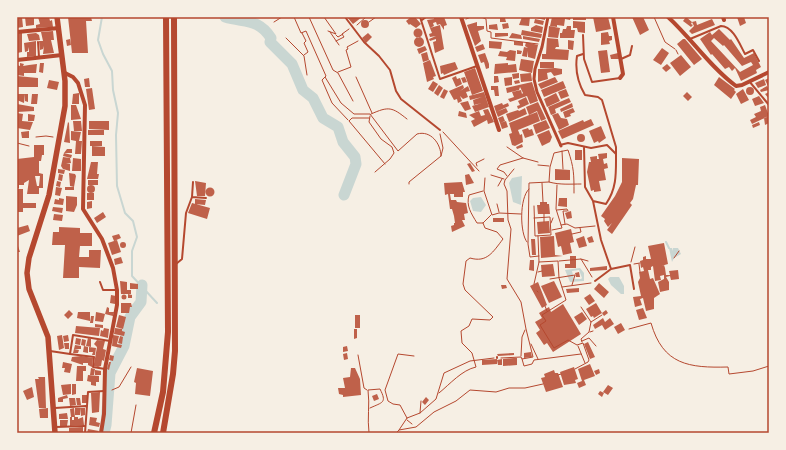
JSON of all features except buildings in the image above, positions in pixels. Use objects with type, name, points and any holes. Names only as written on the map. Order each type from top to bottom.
[{"type":"highway","points":[[154,433],[163,392],[168,332],[166,17]]},
{"type":"highway","points":[[163,433],[173,374],[175,351],[174,17]]},
{"type":"main road","points":[[55,430],[50,351],[46,327],[29,289],[27,274],[29,258],[46,209],[65,106],[65,73],[57,17]]},
{"type":"street","points":[[461,17],[499,130]]},
{"type":"street","points":[[548,17],[543,44],[535,69],[535,83],[560,146]]},
{"type":"street","points":[[613,17],[623,74],[620,78]]},
{"type":"street","points":[[668,17],[690,39],[720,74],[736,86],[749,82],[769,72]]},
{"type":"street","points":[[17,32],[58,28]]},
{"type":"street","points":[[17,60],[62,55]]},
{"type":"street","points":[[65,73],[78,83],[85,105],[83,209],[102,239],[113,268],[118,290],[117,305],[105,369],[104,414],[100,433]]},
{"type":"lane","points":[[345,17],[361,39],[390,70],[393,76],[395,88],[401,98],[440,130]]},
{"type":"lane","points":[[420,17],[440,79],[477,66]]},
{"type":"lane","points":[[422,20],[426,17]]},
{"type":"lane","points":[[690,39],[721,26],[726,26],[745,54],[753,50],[759,61]]},
{"type":"lane","points":[[583,36],[583,54],[592,82],[620,78]]},
{"type":"lane","points":[[38,42],[39,58]]},
{"type":"lane","points":[[621,59],[630,55],[632,46]]},
{"type":"lane","points":[[583,54],[576,56],[576,69],[579,82],[585,94],[598,97],[602,100],[616,147],[616,182],[613,195],[606,204],[593,201]]},
{"type":"lane","points":[[749,82],[769,104]]},
{"type":"lane","points":[[560,146],[568,143],[584,147],[607,145],[616,154]]},
{"type":"lane","points":[[584,147],[585,184],[593,201],[603,248],[611,269]]},
{"type":"lane","points":[[175,264],[182,259],[186,213],[192,197],[193,182]]},
{"type":"lane","points":[[192,197],[206,198]]},
{"type":"lane","points":[[595,281],[611,269],[630,265],[634,289]]},
{"type":"lane","points":[[100,282],[103,290],[118,290]]},
{"type":"lane","points":[[70,354],[73,335],[110,341]]},
{"type":"lane","points":[[50,351],[94,357],[93,367],[105,369]]},
{"type":"lane","points":[[85,433],[84,426],[88,392],[104,391]]},
{"type":"lane","points":[[54,408],[87,406]]},
{"type":"lane","points":[[55,430],[84,426]]},
{"type":"path","points":[[274,22],[282,17]]},
{"type":"path","points":[[294,17],[306,41],[304,43],[308,52],[304,56]]},
{"type":"path","points":[[309,17],[333,70],[338,72],[353,101]]},
{"type":"path","points":[[324,17],[336,34]]},
{"type":"path","points":[[339,45],[329,31],[336,34],[338,37],[367,17],[369,21],[376,17]]},
{"type":"path","points":[[481,17],[486,19],[487,31],[491,32],[491,38],[543,44]]},
{"type":"path","points":[[654,17],[665,42],[676,50],[678,54]]},
{"type":"path","points":[[301,33],[306,31],[326,76],[325,77],[341,103],[354,114],[371,114],[383,109],[391,108],[407,119]]},
{"type":"path","points":[[336,41],[344,37],[342,34]]},
{"type":"path","points":[[286,38],[304,56],[307,75]]},
{"type":"path","points":[[338,72],[351,66],[346,50],[348,49],[347,47],[361,39]]},
{"type":"path","points":[[325,77],[322,80],[332,103],[385,164]]},
{"type":"path","points":[[356,77],[371,114],[398,151],[421,133],[432,137],[437,141],[441,148],[441,156]]},
{"type":"path","points":[[371,114],[369,122],[381,139],[393,149],[392,157],[375,172]]},
{"type":"path","points":[[349,121],[352,118],[369,118]]},
{"type":"path","points":[[409,184],[409,182],[441,156],[443,148],[440,130]]},
{"type":"path","points":[[440,130],[459,148],[470,162],[477,167]]},
{"type":"path","points":[[36,137],[46,136],[56,138]]},
{"type":"path","points":[[17,143],[29,146]]},
{"type":"path","points":[[507,147],[524,158],[538,162]]},
{"type":"path","points":[[549,182],[550,166],[554,153],[568,150],[574,169],[574,193]]},
{"type":"path","points":[[562,151],[563,169]]},
{"type":"path","points":[[507,176],[504,172],[497,169],[503,164],[524,158]]},
{"type":"path","points":[[476,163],[484,159]]},
{"type":"path","points":[[475,160],[479,171]]},
{"type":"path","points":[[538,164],[550,166]]},
{"type":"path","points":[[514,169],[505,180],[507,213],[511,229],[507,279],[521,302],[533,354],[534,360],[532,364],[524,366],[521,356],[523,332],[526,329]]},
{"type":"path","points":[[491,175],[505,180]]},
{"type":"path","points":[[485,178],[484,191],[492,215]]},
{"type":"path","points":[[498,186],[502,178]]},
{"type":"path","points":[[542,182],[543,202]]},
{"type":"path","points":[[539,256],[530,257],[528,242],[529,184],[549,182],[557,184],[585,184]]},
{"type":"path","points":[[551,230],[562,229],[556,210],[557,184]]},
{"type":"path","points":[[528,242],[526,242],[521,214],[525,193],[529,189]]},
{"type":"path","points":[[484,191],[469,195],[467,201],[469,210],[477,223],[483,223],[492,215],[499,212],[521,214]]},
{"type":"path","points":[[497,204],[499,212]]},
{"type":"path","points":[[534,206],[534,236],[551,235],[551,218]]},
{"type":"path","points":[[556,210],[567,209],[567,211],[563,211],[566,224]]},
{"type":"path","points":[[544,214],[544,222]]},
{"type":"path","points":[[534,218],[551,218]]},
{"type":"path","points":[[551,218],[551,223]]},
{"type":"path","points":[[439,393],[446,388],[449,383],[471,368],[476,367],[472,353],[462,343],[461,331],[469,326],[472,319],[490,320],[493,317],[465,290],[463,284],[466,261],[470,258],[478,260],[490,256],[503,239],[497,232],[485,228],[483,223]]},
{"type":"path","points":[[561,225],[566,224],[575,228],[598,226]]},
{"type":"path","points":[[572,234],[581,232],[580,228]]},
{"type":"path","points":[[534,284],[538,272],[539,262],[538,236]]},
{"type":"path","points":[[630,265],[634,247]]},
{"type":"path","points":[[674,258],[678,251]]},
{"type":"path","points":[[539,262],[581,259],[588,261]]},
{"type":"path","points":[[562,287],[595,281],[581,259]]},
{"type":"path","points":[[558,261],[559,278],[566,300],[542,316],[546,321],[540,325],[554,348],[568,340],[578,345],[585,364]]},
{"type":"path","points":[[635,264],[640,263],[640,272]]},
{"type":"path","points":[[636,269],[640,268]]},
{"type":"path","points":[[538,272],[542,271]]},
{"type":"path","points":[[550,280],[575,275],[571,286]]},
{"type":"path","points":[[545,306],[548,311]]},
{"type":"path","points":[[581,307],[591,322],[589,332]]},
{"type":"path","points":[[591,322],[602,315]]},
{"type":"path","points":[[628,329],[651,323],[654,335],[661,347],[680,363],[690,366],[728,367],[729,374],[753,371],[769,366]]},
{"type":"path","points":[[575,369],[585,364],[589,360],[581,339],[589,332],[593,331]]},
{"type":"path","points":[[578,345],[589,338],[596,346]]},
{"type":"path","points":[[530,343],[539,360]]},
{"type":"path","points":[[385,393],[398,354],[414,356]]},
{"type":"path","points":[[533,354],[534,360]]},
{"type":"path","points":[[534,360],[581,354]]},
{"type":"path","points":[[358,356],[364,388],[368,390],[380,389],[385,393],[390,403],[400,405],[407,419],[412,424]]},
{"type":"path","points":[[396,433],[407,419],[420,413],[436,399],[444,373],[474,360],[521,356]]},
{"type":"path","points":[[522,359],[533,358]]},
{"type":"path","points":[[112,390],[120,386],[132,367]]},
{"type":"path","points":[[399,430],[416,427],[434,412],[456,401],[470,390],[496,392],[509,388],[525,388],[543,384]]},
{"type":"path","points":[[370,408],[384,401],[380,389]]},
{"type":"path","points":[[368,390],[370,408],[368,422],[369,433]]},
{"type":"path","points":[[420,413],[421,401]]},
{"type":"path","points":[[131,433],[136,405]]},
{"type":"shaded area","points":[[522,176],[521,205],[513,202],[509,183],[512,178]]},
{"type":"shaded area","points":[[481,197],[486,205],[481,212],[473,211],[470,201],[473,198]]},
{"type":"shaded area","points":[[669,248],[672,248],[673,251],[673,248],[678,248],[681,254],[674,258],[672,262]]},
{"type":"shaded area","points":[[580,268],[584,273],[584,281],[570,282],[565,270]],"holes":[[[579,270],[582,278],[574,279],[572,271]]]},
{"type":"shaded area","points":[[610,277],[619,277],[624,286],[624,294],[621,294],[611,285],[608,279]]},
{"type":"waterway","points":[[102,17],[98,40],[103,54],[112,71],[113,90],[118,113],[116,135],[117,186],[125,213],[133,221],[137,237],[132,251],[132,276],[157,303]]},
{"type":"waterway","points":[[225,17],[251,22],[261,27],[271,38],[270,42],[292,64],[303,90],[313,98],[323,118],[338,127],[343,142],[355,157],[356,164],[344,195]]},
{"type":"waterway","points":[[666,242],[669,248]]},
{"type":"waterway","points":[[104,433],[110,373],[124,346],[130,317],[141,302],[142,285]]}]
